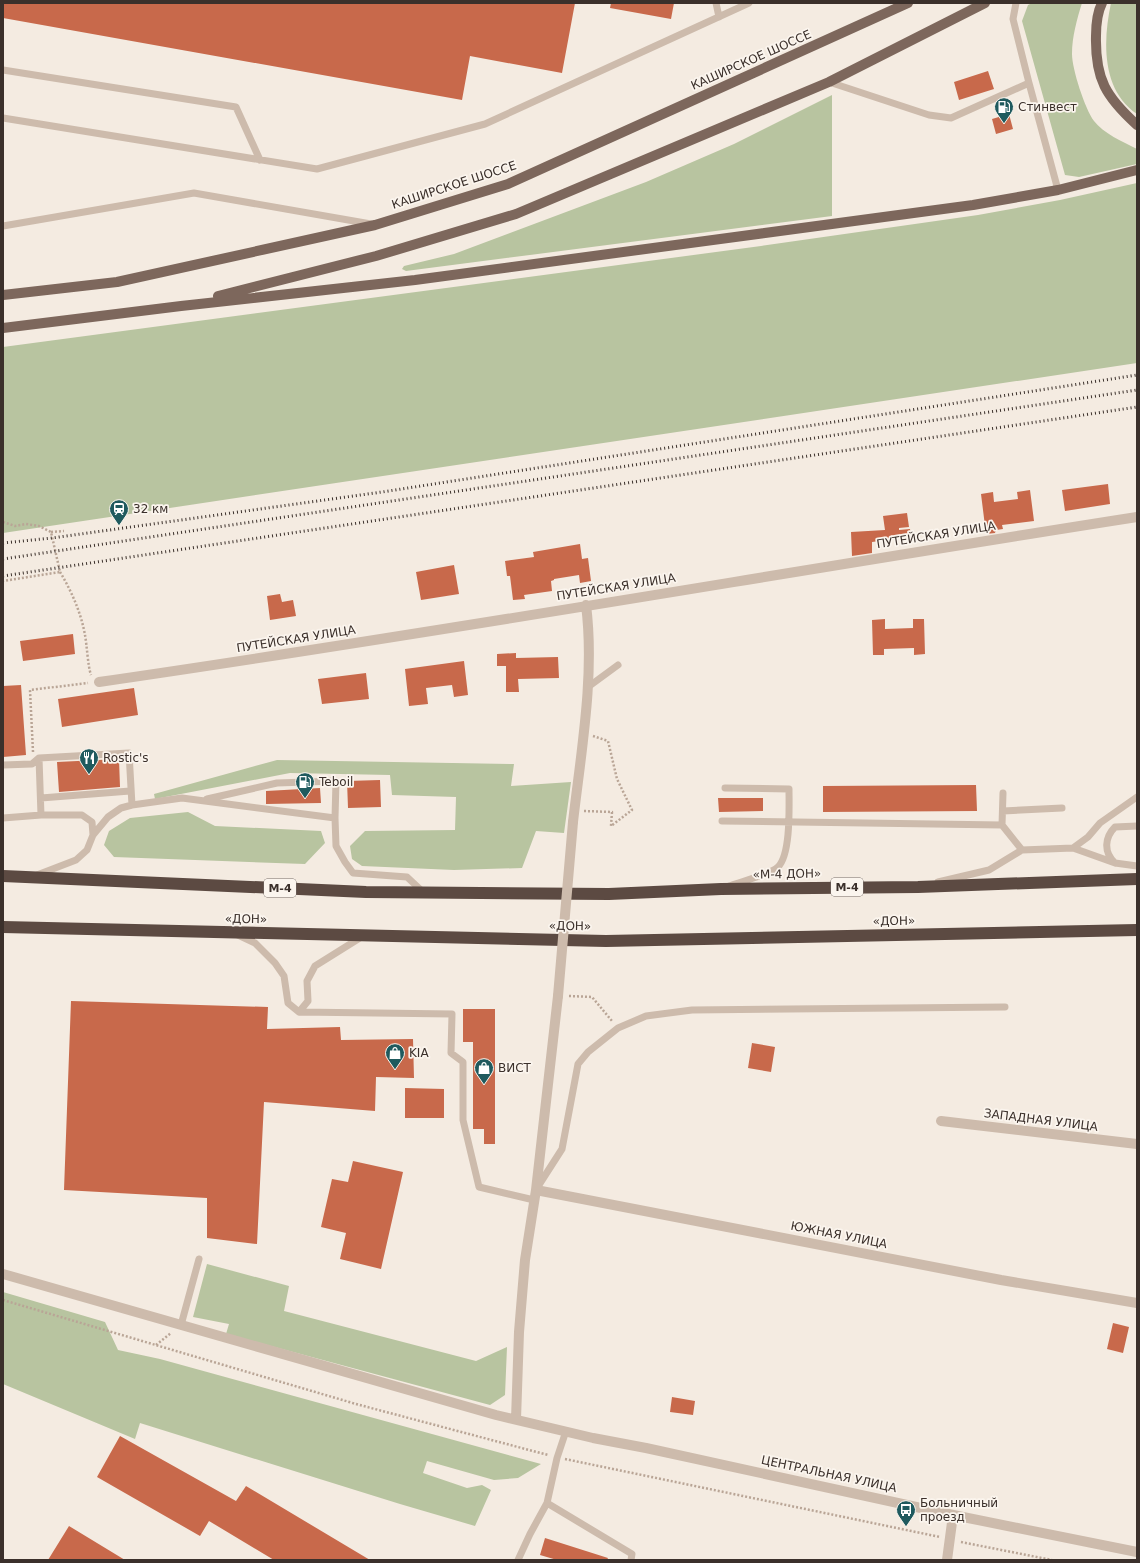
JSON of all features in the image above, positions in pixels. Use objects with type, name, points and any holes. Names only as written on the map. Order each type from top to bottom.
[{"type":"highway","name":"М-4","points":[[3,876],[358,891],[423,892]]},
{"type":"highway","name":"«М-4 ДОН»","points":[[423,892],[610,894],[721,889],[918,887],[1137,879]]},
{"type":"highway","name":"«ДОН»","points":[[3,927],[606,941],[1137,930]]},
{"type":"main road","name":"КАШИРСКОЕ ШОССЕ","points":[[3,295],[117,282],[375,225],[508,184],[908,3]]},
{"type":"main road","points":[[181,306],[376,256],[516,214],[829,82],[985,3]]},
{"type":"main road","points":[[1102,3],[1096,28],[1096,54],[1099,73],[1107,92],[1122,111],[1137,125]]},
{"type":"main road","points":[[3,328],[181,306],[423,279],[973,205],[1058,190],[1137,170]]},
{"type":"street","name":"ПУТЕЙСКАЯ УЛИЦА","points":[[99,682],[271,657],[930,549],[1137,517]]},
{"type":"street","points":[[516,1419],[520,1324],[525,1260],[535,1195],[558,996],[573,822],[588,687],[588,626],[586,605]]},
{"type":"street","name":"ЗАПАДНАЯ УЛИЦА","points":[[942,1121],[1137,1144]]},
{"type":"street","name":"ЮЖНАЯ УЛИЦА","points":[[535,1195],[1002,1280],[1137,1303]]},
{"type":"street","name":"ЦЕНТРАЛЬНАЯ УЛИЦА","points":[[3,1274],[467,1408],[953,1515],[1137,1552]]},
{"type":"street","points":[[947,1560],[953,1515]]},
{"type":"lane","points":[[716,3],[719,17]]},
{"type":"lane","points":[[3,118],[317,169],[485,124],[749,3]]},
{"type":"lane","points":[[1016,3],[1012,19],[1058,190]]},
{"type":"lane","points":[[3,70],[236,107],[260,160]]},
{"type":"lane","points":[[829,82],[929,115],[951,118],[1029,83]]},
{"type":"lane","points":[[3,226],[194,193],[375,225]]},
{"type":"lane","points":[[588,687],[618,665]]},
{"type":"lane","points":[[3,765],[32,764],[39,758],[128,753],[132,805]]},
{"type":"lane","points":[[39,758],[41,814]]},
{"type":"lane","points":[[203,800],[277,783],[336,781],[336,846],[344,862],[353,873],[407,877],[423,892]]},
{"type":"lane","points":[[721,889],[777,868],[786,853],[789,822],[789,789],[725,788]]},
{"type":"lane","points":[[41,798],[130,791]]},
{"type":"lane","points":[[1003,793],[1002,825],[1022,850]]},
{"type":"lane","points":[[1073,848],[1088,837],[1100,823],[1137,797]]},
{"type":"lane","points":[[32,877],[76,860],[87,850],[93,836],[108,817],[121,808],[132,805],[182,798],[335,818]]},
{"type":"lane","points":[[1003,810],[1062,808]]},
{"type":"lane","points":[[3,818],[41,814],[82,815],[92,822],[93,836]]},
{"type":"lane","points":[[722,821],[1002,825]]},
{"type":"lane","points":[[1115,863],[1110,858],[1107,850],[1106,841],[1109,833],[1116,827],[1137,826]]},
{"type":"lane","points":[[918,887],[989,870],[1022,850],[1073,848],[1115,863],[1137,866]]},
{"type":"lane","points":[[232,932],[255,943],[274,963],[284,976],[288,1003],[299,1012],[452,1014],[451,1053],[463,1062],[463,1120],[479,1187],[535,1195],[562,1149],[578,1064],[588,1052],[618,1028],[646,1016],[692,1010],[1005,1006]]},
{"type":"lane","points":[[299,1012],[308,1001],[307,981],[315,966],[364,935]]},
{"type":"lane","points":[[181,1325],[199,1258]]},
{"type":"lane","points":[[518,1560],[546,1503],[557,1458],[566,1431]]},
{"type":"lane","points":[[546,1503],[632,1554],[631,1560]]},
{"type":"path","points":[[3,522],[15,526],[26,524],[39,526],[51,532],[64,530]]},
{"type":"path","points":[[51,532],[60,572],[71,590],[85,634],[90,674],[99,682]]},
{"type":"path","points":[[3,581],[60,572]]},
{"type":"path","points":[[30,757],[33,754],[30,690],[99,682]]},
{"type":"path","points":[[583,733],[608,741],[617,779],[632,810],[611,826],[612,812],[583,811]]},
{"type":"path","points":[[569,996],[592,997],[618,1028]]},
{"type":"path","points":[[3,1300],[356,1404],[557,1458],[1052,1560]]},
{"type":"path","points":[[156,1345],[181,1325]]},
{"type":"green space","points":[[1032,3],[1082,3],[1072,48],[1074,69],[1080,89],[1090,115],[1094,121],[1114,137],[1137,149],[1137,164],[1079,177],[1065,175],[1022,21],[1028,5]]},
{"type":"green space","points":[[1111,3],[1137,3],[1137,114],[1125,104],[1117,92],[1111,78],[1106,48],[1108,17]]},
{"type":"green space","points":[[832,95],[832,216],[406,271],[402,269],[404,266],[454,254],[646,182],[734,144]]},
{"type":"green space","points":[[1137,183],[1137,363],[3,533],[3,347],[761,246],[978,215],[1060,200]]},
{"type":"green space","points":[[277,760],[514,764],[511,786],[571,782],[564,833],[536,831],[522,868],[454,870],[362,866],[352,859],[350,846],[365,831],[455,830],[456,797],[392,795],[390,775],[290,773],[155,799],[154,794]]},
{"type":"green space","points":[[188,812],[215,826],[321,831],[325,843],[305,864],[114,857],[104,845],[109,831],[130,818]]},
{"type":"green space","points":[[207,1264],[289,1286],[284,1311],[476,1361],[507,1347],[505,1395],[490,1405],[226,1334],[229,1324],[193,1317]]},
{"type":"green space","points":[[3,1292],[105,1322],[118,1350],[160,1359],[541,1464],[518,1478],[494,1480],[427,1461],[423,1473],[467,1488],[482,1485],[491,1490],[475,1526],[140,1423],[135,1439],[3,1384]]},
{"type":"building","points":[[3,3],[575,3],[562,73],[470,56],[462,100],[3,18]]},
{"type":"building","points":[[611,3],[674,3],[671,19],[610,8]]},
{"type":"building","points":[[988,71],[994,89],[959,100],[954,82]]},
{"type":"building","points":[[1009,114],[1013,129],[996,134],[992,119]]},
{"type":"building","points":[[1108,484],[1110,504],[1065,511],[1062,490]]},
{"type":"building","points":[[1030,490],[1034,521],[1002,525],[1003,529],[996,530],[995,533],[986,534],[981,494],[993,492],[994,502],[1018,499],[1017,492]]},
{"type":"building","points":[[907,513],[909,527],[899,528],[899,530],[910,529],[911,537],[872,542],[872,553],[852,556],[851,532],[885,530],[883,516]]},
{"type":"building","points":[[580,544],[582,559],[588,558],[591,581],[580,583],[579,575],[554,579],[551,581],[552,591],[524,595],[525,599],[513,600],[510,576],[507,576],[505,561],[534,557],[533,552]]},
{"type":"building","points":[[454,565],[459,594],[421,600],[416,572]]},
{"type":"building","points":[[280,594],[282,602],[293,600],[296,616],[270,620],[267,596]]},
{"type":"building","points":[[885,619],[885,629],[913,628],[913,619],[924,619],[925,654],[914,655],[914,648],[884,649],[884,655],[873,655],[872,620]]},
{"type":"building","points":[[73,634],[75,654],[23,661],[20,641]]},
{"type":"building","points":[[516,653],[516,658],[558,657],[559,678],[518,679],[519,692],[506,692],[506,666],[497,666],[497,654]]},
{"type":"building","points":[[464,661],[468,695],[454,697],[452,685],[426,688],[428,704],[409,706],[405,669]]},
{"type":"building","points":[[366,673],[369,699],[322,704],[318,679]]},
{"type":"building","points":[[21,685],[26,755],[3,757],[3,686]]},
{"type":"building","points":[[134,688],[138,715],[62,727],[58,699]]},
{"type":"building","name":"Rostic's","points":[[119,759],[120,787],[59,792],[57,762]]},
{"type":"building","points":[[380,780],[381,807],[348,808],[347,781]]},
{"type":"building","points":[[976,785],[977,811],[823,812],[823,786]]},
{"type":"building","points":[[320,788],[321,803],[266,804],[266,791]]},
{"type":"building","points":[[718,798],[763,798],[763,811],[719,812]]},
{"type":"building","points":[[71,1001],[268,1007],[267,1029],[340,1027],[341,1040],[413,1039],[414,1078],[376,1077],[375,1111],[264,1102],[257,1244],[207,1238],[207,1198],[64,1190]]},
{"type":"building","name":"ВИСТ","points":[[463,1009],[495,1009],[495,1144],[484,1144],[484,1129],[473,1129],[473,1042],[463,1042]]},
{"type":"building","points":[[752,1043],[775,1047],[771,1072],[748,1068]]},
{"type":"building","points":[[405,1088],[444,1089],[444,1118],[405,1118]]},
{"type":"building","points":[[353,1161],[403,1172],[381,1269],[340,1259],[346,1233],[321,1227],[332,1179],[348,1182]]},
{"type":"building","points":[[1113,1323],[1129,1327],[1123,1353],[1107,1349]]},
{"type":"building","points":[[672,1397],[695,1401],[693,1415],[670,1412]]},
{"type":"building","points":[[120,1436],[236,1501],[246,1486],[370,1560],[274,1560],[209,1521],[200,1536],[97,1477]]},
{"type":"building","points":[[69,1526],[125,1560],[48,1560]]},
{"type":"building","points":[[545,1538],[608,1558],[607,1560],[557,1560],[540,1555]]},
{"type":"railway","points":[[3,543],[52,538],[382,492],[1137,375]]},
{"type":"railway","points":[[3,559],[1137,390]]},
{"type":"railway","points":[[3,576],[1137,407]]},
{"type":"place","name":"Стинвест","points":[[1004,124]]},
{"type":"place","name":"32 км","points":[[119,526]]},
{"type":"place","name":"Rostic's","points":[[89,775]]},
{"type":"place","name":"Teboil","points":[[305,799]]},
{"type":"place","name":"KIA","points":[[395,1070]]},
{"type":"place","name":"ВИСТ","points":[[484,1085]]},
{"type":"place","name":"Больничный проезд","points":[[906,1527]]}]
